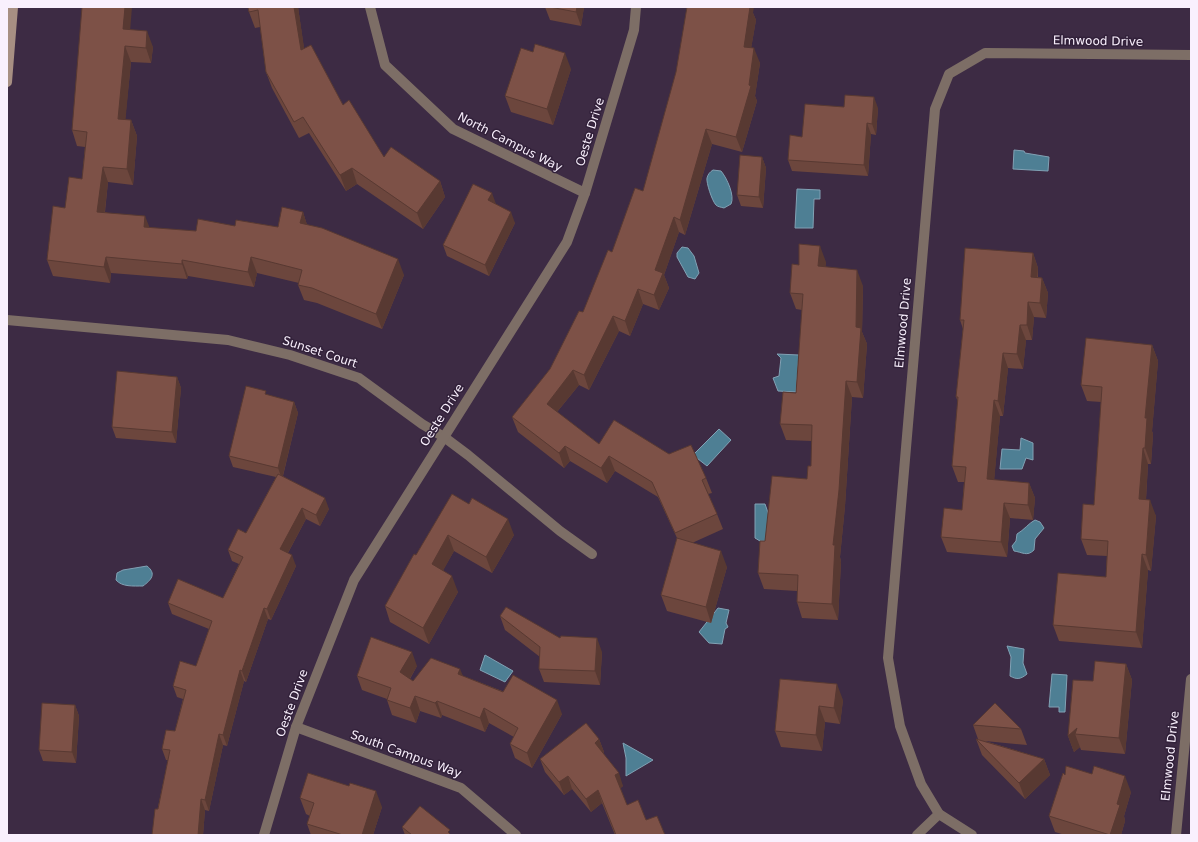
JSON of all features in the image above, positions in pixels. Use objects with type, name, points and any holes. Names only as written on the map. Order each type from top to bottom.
[{"type":"main road","points":[[7,82],[13,7]]},
{"type":"street","name":"North Campus Way","points":[[370,7],[385,65],[452,129],[585,193]]},
{"type":"street","name":"Oeste Drive","points":[[264,835],[296,727],[354,580],[567,242],[585,193],[634,30],[636,7]]},
{"type":"street","name":"Elmwood Drive","points":[[972,835],[939,814],[921,784],[900,726],[888,658],[935,109],[949,74],[985,53],[1191,55]]},
{"type":"street","name":"Sunset Court","points":[[7,320],[228,340],[290,355],[359,378],[422,424],[444,437],[468,455],[560,531],[592,554]]},
{"type":"street","name":"Elmwood Drive","points":[[1176,835],[1191,679]]},
{"type":"street","name":"South Campus Way","points":[[296,727],[461,788],[516,835]]},
{"type":"street","points":[[917,835],[939,814]]},
{"type":"water","points":[[1014,150],[1049,157],[1048,171],[1013,169]]},
{"type":"water","points":[[713,170],[721,171],[728,182],[731,192],[731,204],[724,208],[716,205],[708,187],[707,178],[709,173]]},
{"type":"water","points":[[797,189],[820,190],[820,199],[814,199],[813,228],[795,228]]},
{"type":"water","points":[[682,247],[688,248],[694,256],[699,273],[695,279],[688,277],[677,257],[677,253]]},
{"type":"water","points":[[777,354],[799,355],[796,392],[778,391],[773,378],[779,376],[781,358]]},
{"type":"water","points":[[719,429],[731,440],[707,466],[693,455]]},
{"type":"water","points":[[1021,438],[1033,443],[1033,460],[1026,458],[1022,469],[1000,469],[1002,449],[1020,450]]},
{"type":"water","points":[[755,504],[765,504],[772,524],[771,541],[760,541],[755,538]]},
{"type":"water","points":[[1035,520],[1040,522],[1044,528],[1035,539],[1034,550],[1027,554],[1014,551],[1012,546],[1016,541],[1017,534]]},
{"type":"water","points":[[147,566],[152,572],[152,577],[143,586],[125,585],[116,580],[117,573],[123,570]]},
{"type":"water","points":[[718,608],[729,610],[726,623],[728,627],[725,629],[722,644],[709,643],[699,632]]},
{"type":"water","points":[[1007,646],[1024,649],[1023,663],[1027,674],[1023,677],[1015,678],[1010,676],[1011,657]]},
{"type":"water","points":[[485,655],[513,671],[505,682],[480,670]]},
{"type":"water","points":[[1052,674],[1067,675],[1065,712],[1059,712],[1059,707],[1049,707]]},
{"type":"water","points":[[623,743],[653,760],[626,776],[626,758]]},
{"type":"building","points":[[82,7],[125,7],[123,29],[147,31],[146,48],[125,46],[118,119],[131,120],[127,169],[103,167],[97,212],[145,216],[144,227],[196,231],[198,219],[235,226],[236,220],[278,227],[282,207],[303,212],[300,223],[322,228],[398,259],[376,314],[312,288],[298,285],[302,270],[251,257],[248,272],[182,260],[182,264],[106,257],[104,267],[47,260],[53,206],[65,208],[69,177],[82,179],[87,132],[72,130]]},
{"type":"building","points":[[248,7],[294,7],[301,50],[311,45],[343,105],[349,100],[384,157],[391,147],[440,181],[417,213],[352,168],[340,175],[303,117],[294,122],[266,72],[258,10],[249,12]]},
{"type":"building","points":[[550,7],[577,7],[576,12]]},
{"type":"building","points":[[687,7],[750,7],[744,47],[754,48],[749,85],[751,86],[736,137],[706,129],[680,220],[674,217],[655,270],[663,273],[654,295],[638,289],[625,321],[613,316],[584,375],[573,370],[547,404],[599,444],[614,420],[669,454],[691,445],[706,478],[702,480],[717,514],[675,533],[652,482],[609,456],[601,468],[565,446],[559,453],[512,417],[550,369],[579,311],[583,312],[608,250],[612,252],[635,188],[643,191],[676,72]]},
{"type":"building","points":[[535,44],[565,53],[547,109],[505,96],[521,48],[533,52]]},
{"type":"building","points":[[845,95],[874,97],[872,124],[867,123],[864,165],[788,160],[790,135],[802,137],[805,104],[844,107]]},
{"type":"building","points":[[740,155],[762,157],[759,197],[737,195]]},
{"type":"building","points":[[473,184],[492,193],[488,200],[511,212],[485,265],[443,245]]},
{"type":"building","points":[[799,244],[820,246],[818,266],[857,270],[856,327],[861,328],[857,382],[846,381],[839,490],[833,545],[835,545],[832,604],[797,602],[798,575],[758,573],[760,541],[765,541],[772,476],[807,479],[808,466],[811,466],[812,425],[780,424],[783,392],[796,393],[803,294],[790,293],[792,264],[799,265]]},
{"type":"building","points":[[965,248],[1033,253],[1031,277],[1042,278],[1040,303],[1028,302],[1027,325],[1020,325],[1017,354],[1003,353],[998,401],[994,400],[987,479],[1029,483],[1028,505],[1004,503],[1001,542],[941,537],[944,508],[962,510],[966,467],[952,466],[958,397],[956,397],[964,320],[960,320]]},
{"type":"building","points":[[1086,338],[1152,345],[1145,418],[1147,418],[1145,448],[1143,448],[1139,499],[1150,500],[1146,555],[1142,554],[1136,632],[1053,625],[1058,573],[1106,577],[1108,541],[1081,539],[1083,504],[1094,505],[1102,387],[1081,385]]},
{"type":"building","points":[[117,371],[177,377],[172,432],[112,427]]},
{"type":"building","points":[[246,386],[266,391],[265,394],[294,402],[278,468],[229,456]]},
{"type":"building","points":[[278,474],[325,498],[316,515],[302,508],[280,549],[292,555],[267,609],[264,608],[242,671],[240,670],[223,735],[219,734],[205,800],[201,799],[198,835],[152,835],[155,809],[158,809],[170,750],[162,749],[166,730],[175,731],[186,690],[173,686],[180,661],[196,666],[212,621],[168,603],[178,579],[223,598],[243,557],[228,550],[238,529],[246,533]]},
{"type":"building","points":[[452,494],[469,504],[472,498],[508,519],[486,557],[448,535],[432,564],[452,576],[423,628],[385,606],[414,554],[416,555]]},
{"type":"building","points":[[677,538],[721,551],[706,607],[661,595]]},
{"type":"building","points":[[506,607],[560,638],[561,636],[597,638],[595,671],[539,669],[540,647],[500,616]]},
{"type":"building","points":[[371,637],[412,652],[400,672],[413,681],[431,658],[460,669],[458,674],[503,692],[513,675],[557,700],[527,753],[510,744],[518,728],[484,708],[480,718],[437,701],[435,703],[415,696],[410,708],[387,700],[391,688],[357,676]]},
{"type":"building","points":[[1095,661],[1126,664],[1119,738],[1075,734],[1077,728],[1068,736],[1073,680],[1093,681]]},
{"type":"building","points":[[780,679],[837,684],[834,708],[819,706],[816,735],[775,731]]},
{"type":"building","points":[[42,703],[75,705],[72,752],[39,750]]},
{"type":"building","points":[[995,703],[1021,729],[973,725]]},
{"type":"building","points":[[586,723],[599,739],[595,743],[619,773],[615,775],[627,805],[638,800],[646,820],[657,816],[665,835],[616,835],[598,790],[586,799],[568,776],[559,782],[540,759]]},
{"type":"building","points":[[976,739],[1044,759],[1019,783]]},
{"type":"building","points":[[1066,766],[1092,774],[1094,766],[1125,776],[1117,804],[1120,805],[1110,835],[1049,816],[1063,773],[1065,775]]},
{"type":"building","points":[[308,773],[349,786],[350,783],[376,791],[362,835],[343,835],[307,824],[314,803],[300,798]]},
{"type":"building","points":[[420,806],[450,830],[448,832],[451,835],[412,835],[402,827]]}]
